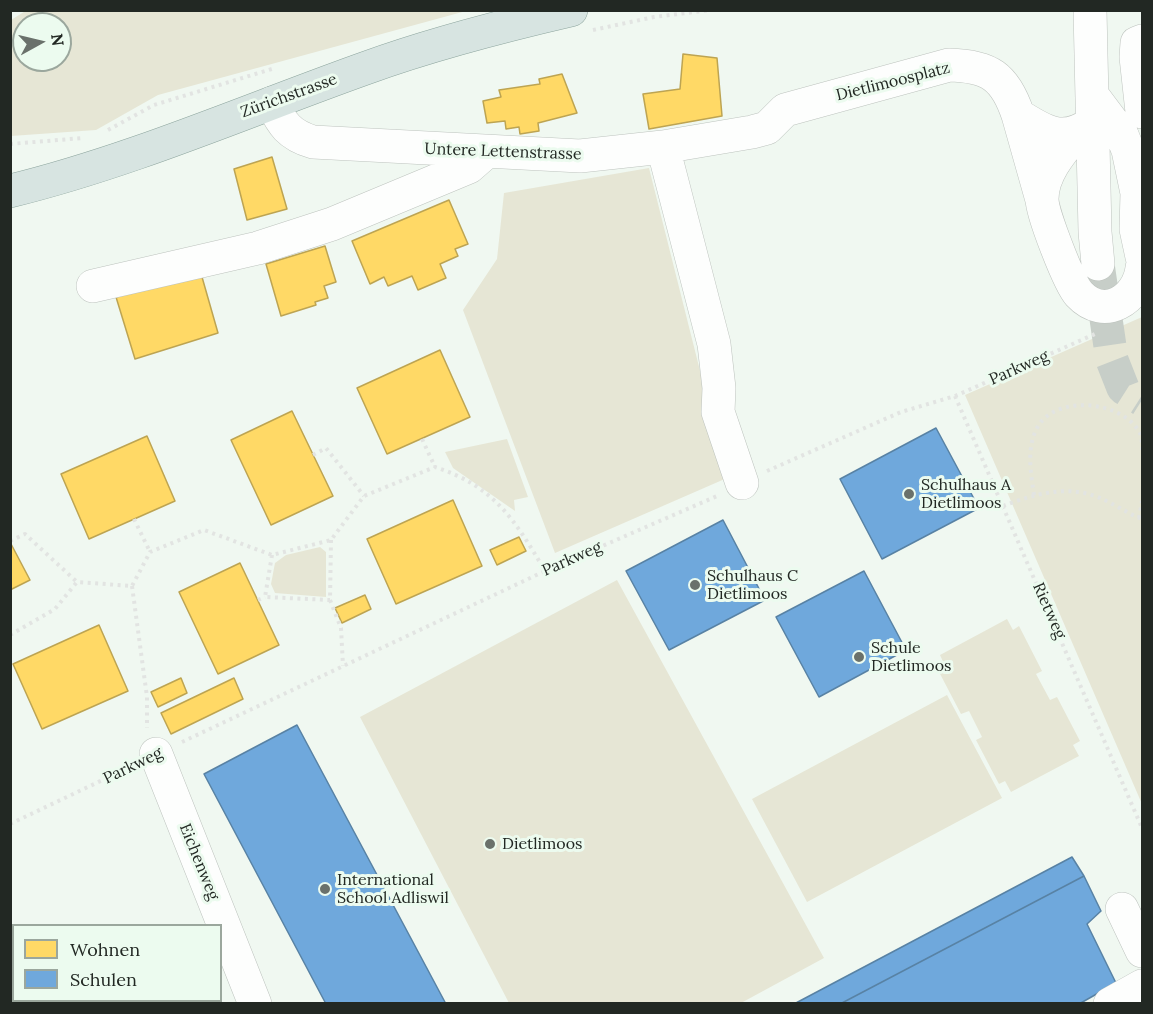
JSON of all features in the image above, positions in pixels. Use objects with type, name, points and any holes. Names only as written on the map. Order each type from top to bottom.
[{"type":"main road","name":"Zürichstrasse","points":[[10,191],[88,170],[432,46],[571,10]]},
{"type":"street","points":[[1090,10],[1086,117],[1098,264]]},
{"type":"street","points":[[1143,41],[1137,43],[1136,57],[1143,112]]},
{"type":"street","name":"Dietlimoosplatz","points":[[752,132],[767,128],[784,110],[949,65],[974,66],[997,76],[1011,95],[1059,253],[1079,294],[1093,303],[1111,306],[1130,296],[1140,284],[1143,268]]},
{"type":"street","name":"Untere Lettenstrasse","points":[[272,103],[282,125],[304,140],[485,153],[580,156],[663,147],[752,132]]},
{"type":"street","points":[[1018,115],[1054,134],[1086,117]]},
{"type":"street","points":[[1086,117],[1122,135],[1135,138],[1136,229],[1143,257]]},
{"type":"street","points":[[1042,200],[1048,172],[1086,117]]},
{"type":"street","points":[[663,147],[714,344],[719,388],[718,411],[728,490]]},
{"type":"street","points":[[93,286],[258,249],[321,227],[469,167],[485,153]]},
{"type":"street","name":"Eichenweg","points":[[152,744],[255,1004]]},
{"type":"street","points":[[1122,909],[1143,951]]},
{"type":"street","points":[[1110,1004],[1143,986]]},
{"type":"path","name":"Parkweg","points":[[10,824],[152,744],[343,666],[545,571],[891,416],[955,396],[1101,332]]},
{"type":"path","name":"Rietweg","points":[[955,396],[1143,828]]},
{"type":"path","points":[[1034,495],[1030,459],[1033,436],[1038,425],[1052,414],[1091,403],[1114,410],[1134,425],[1141,434],[1143,451]]},
{"type":"path","points":[[422,439],[435,467]]},
{"type":"path","points":[[313,455],[326,448],[364,496]]},
{"type":"path","points":[[343,666],[341,627],[330,600],[331,540],[364,496],[435,467],[458,474],[506,509],[545,571]]},
{"type":"path","points":[[1003,506],[1034,495],[1064,490],[1095,496],[1141,518],[1143,501]]},
{"type":"path","points":[[134,519],[150,552]]},
{"type":"path","points":[[152,744],[132,586],[150,552],[204,530],[272,555],[331,540]]},
{"type":"path","points":[[10,541],[25,534],[77,582],[132,586]]},
{"type":"path","points":[[266,597],[272,555]]},
{"type":"path","points":[[10,635],[55,609],[77,582]]},
{"type":"path","points":[[258,600],[266,597],[330,600]]},
{"type":"green space","points":[[27,10],[466,10],[158,95],[96,130],[11,136],[11,20],[12,72],[72,72],[72,12],[24,12]]},
{"type":"green space","points":[[649,168],[727,478],[555,553],[463,310],[497,259],[504,193]]},
{"type":"green space","points":[[1142,317],[1142,804],[965,395]]},
{"type":"green space","points":[[507,439],[528,497],[514,500],[515,511],[453,468],[445,452]]},
{"type":"green space","points":[[320,547],[326,552],[326,597],[275,593],[271,584],[275,563],[286,555]]},
{"type":"green space","name":"Dietlimoos","points":[[617,580],[824,958],[741,1003],[509,1003],[360,717]]},
{"type":"green space","points":[[1007,619],[1013,630],[1019,626],[1042,671],[1036,674],[1050,700],[1057,697],[1080,741],[1073,745],[1079,756],[1011,792],[1005,781],[999,784],[976,740],[982,737],[969,711],[961,714],[938,670],[945,666],[940,655]]},
{"type":"green space","points":[[947,695],[1002,798],[807,902],[752,799]]},
{"type":"building: Wohnen","points":[[683,54],[717,58],[722,116],[649,129],[643,94],[680,89]]},
{"type":"building: Wohnen","points":[[562,74],[577,113],[538,123],[539,131],[520,134],[519,127],[506,129],[505,121],[487,123],[483,101],[501,97],[499,90],[540,84],[539,79]]},
{"type":"building: Wohnen","points":[[272,157],[287,209],[247,220],[234,169]]},
{"type":"building: Wohnen","points":[[449,200],[468,244],[455,249],[458,256],[440,264],[446,278],[418,290],[412,276],[388,286],[384,277],[370,284],[352,241]]},
{"type":"building: Wohnen","points":[[325,246],[336,282],[324,286],[328,298],[315,302],[316,305],[281,316],[266,264]]},
{"type":"building: Wohnen","points":[[200,270],[218,333],[135,359],[116,297]]},
{"type":"building: Wohnen","points":[[440,350],[470,417],[387,454],[357,388]]},
{"type":"building: Wohnen","points":[[292,411],[333,496],[271,525],[231,440]]},
{"type":"building: Wohnen","points":[[147,436],[175,501],[89,539],[61,474]]},
{"type":"building: Wohnen","points":[[453,500],[482,566],[396,604],[367,539]]},
{"type":"building: Wohnen","points":[[519,537],[526,551],[497,565],[490,550]]},
{"type":"building: Wohnen","points":[[10,542],[30,580],[10,590]]},
{"type":"building: Wohnen","points":[[240,563],[279,645],[218,674],[179,592]]},
{"type":"building: Wohnen","points":[[365,595],[371,609],[342,623],[335,608]]},
{"type":"building: Wohnen","points":[[99,625],[128,691],[42,729],[13,664]]},
{"type":"building: Wohnen","points":[[181,678],[187,693],[158,707],[151,692]]},
{"type":"building: Wohnen","points":[[234,678],[243,699],[171,734],[161,713]]},
{"type":"building: Schulen","name":"Schulhaus A Dietlimoos","points":[[936,428],[979,508],[882,559],[840,479]]},
{"type":"building: Schulen","name":"Schulhaus C Dietlimoos","points":[[723,520],[765,600],[669,650],[626,571]]},
{"type":"building: Schulen","points":[[864,571],[906,650],[819,697],[776,617]]},
{"type":"building: Schulen","name":"International School Adliswil","points":[[297,725],[446,1004],[326,1004],[204,774]]},
{"type":"building: Schulen","points":[[1072,857],[1084,876],[840,1004],[794,1004]]},
{"type":"building: Schulen","points":[[1084,876],[1101,911],[1087,924],[1116,983],[1079,1004],[840,1004]]},
{"type":"tunnel","points":[[1098,264],[1112,360],[1123,388],[1142,400]]},
{"type":"place","name":"Schulhaus A Dietlimoos","points":[[909,494]]},
{"type":"place","name":"Schulhaus C Dietlimoos","points":[[695,585]]},
{"type":"place","name":"Schule Dietlimoos","points":[[859,657]]},
{"type":"place","name":"Dietlimoos","points":[[490,844]]},
{"type":"place","name":"International School Adliswil","points":[[325,889]]}]
